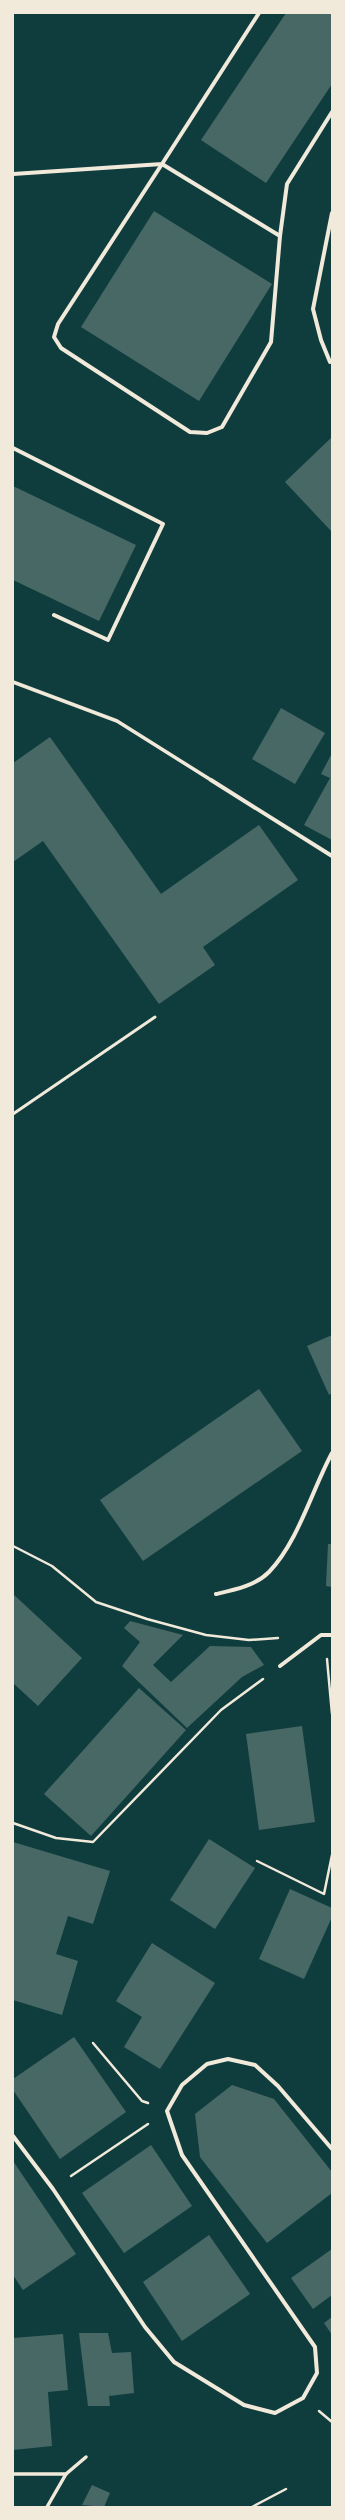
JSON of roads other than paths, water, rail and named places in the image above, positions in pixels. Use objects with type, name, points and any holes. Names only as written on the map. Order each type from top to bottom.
[{"type":"street","points":[[259,13],[58,324],[54,338],[61,348],[190,432],[207,433],[222,427],[271,342],[280,236],[287,184],[332,112]]},
{"type":"street","points":[[13,174],[162,164],[280,236]]},
{"type":"street","points":[[331,362],[321,340],[313,309],[332,213]]},
{"type":"street","points":[[13,448],[163,524],[108,640],[54,615]]},
{"type":"street","points":[[13,682],[117,721],[332,856]]},
{"type":"street","points":[[216,1594],[242,1588],[268,1572],[288,1544],[332,1453]]},
{"type":"street","points":[[280,1666],[323,1636],[332,1635]]},
{"type":"street","points":[[13,2136],[52,2189],[145,2327],[174,2362],[244,2405],[275,2413],[303,2398],[317,2373],[315,2347],[182,2155],[167,2111],[182,2085],[207,2064],[228,2059],[235,2060],[255,2065],[278,2086],[332,2149]]},
{"type":"street","points":[[47,2507],[66,2474],[86,2457]]},
{"type":"street","points":[[13,2474],[66,2474]]},
{"type":"lane","points":[[13,1114],[155,1017]]}]
